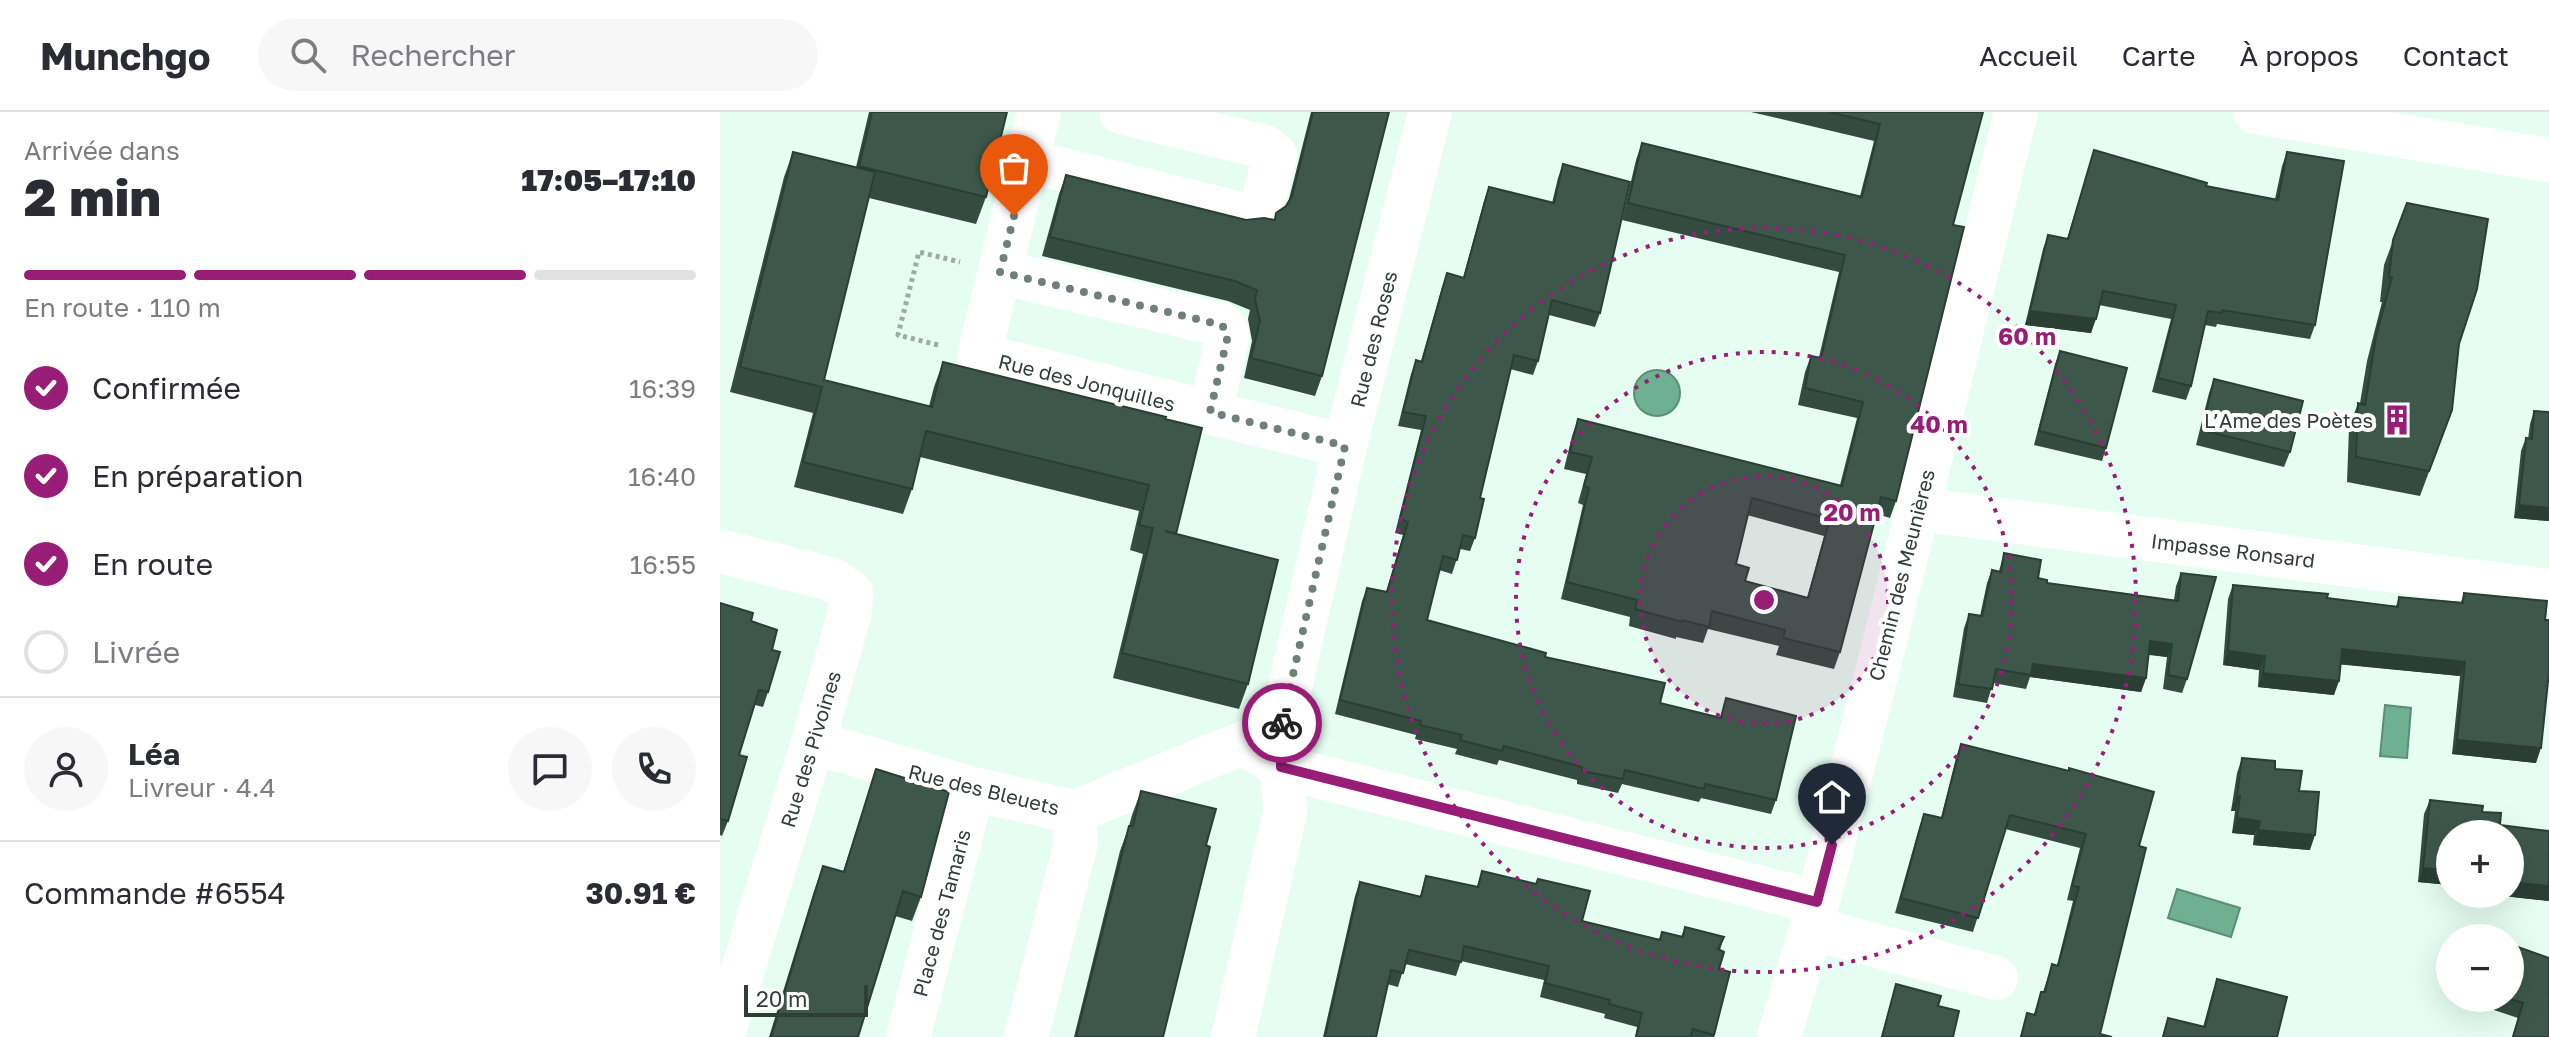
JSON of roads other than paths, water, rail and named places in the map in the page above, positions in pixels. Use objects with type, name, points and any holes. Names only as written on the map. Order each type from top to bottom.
[{"type":"street","name":"Rue des Jonquilles","points":[[1039,112],[979,355],[1345,446]]},
{"type":"street","points":[[1028,161],[1245,215],[1261,209],[1275,155],[1265,147],[1121,112]]},
{"type":"street","name":"Rue des Roses","points":[[1233,1037],[1285,813],[1280,731],[1345,446],[1430,112]]},
{"type":"street","name":"Chemin des Meunières","points":[[1779,1037],[1814,915],[2016,112]]},
{"type":"street","points":[[2255,112],[2549,160]]},
{"type":"street","points":[[1000,272],[1222,325],[1228,335],[1210,412]]},
{"type":"street","name":"Impasse Ronsard","points":[[1918,509],[2549,591]]},
{"type":"street","name":"Rue des Pivoines","points":[[720,551],[831,579],[851,593],[850,612],[813,742],[722,1037]]},
{"type":"street","name":"Rue des Bleuets","points":[[813,742],[973,789],[1074,812],[1243,743],[1281,767]]},
{"type":"street","points":[[1281,767],[1814,915],[1996,978]]},
{"type":"street","name":"Place des Tamaris","points":[[908,1037],[973,789]]},
{"type":"street","points":[[1026,1037],[1076,843],[1074,812]]},
{"type":"place","name":"L’Ame des Poètes","points":[[2397,420]]}]
